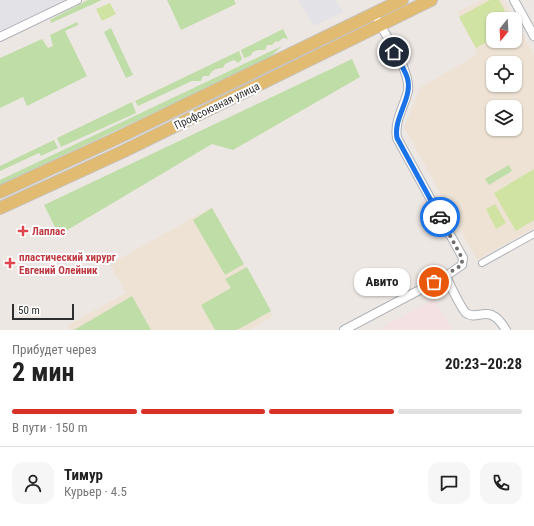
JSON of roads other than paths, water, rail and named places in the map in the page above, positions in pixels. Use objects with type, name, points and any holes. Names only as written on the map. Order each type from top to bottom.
[{"type":"main road","name":"Профсоюзная улица","points":[[0,192],[115,139],[402,0]]},
{"type":"main road","name":"Профсоюзная улица","points":[[0,208],[122,152],[381,26],[431,0]]},
{"type":"street","points":[[0,36],[77,0]]},
{"type":"street","points":[[514,0],[534,36]]},
{"type":"street","points":[[344,330],[446,276],[462,265],[462,258],[397,138],[396,124],[406,98],[408,84],[407,77],[374,14]]},
{"type":"street","points":[[482,263],[534,234]]},
{"type":"street","points":[[446,276],[465,312],[473,316],[484,313],[490,314],[496,318],[506,330]]},
{"type":"place","name":"Лаплас","points":[[23,231]]},
{"type":"place","name":"пластический хирург Евгений Олейник","points":[[10,263]]},
{"type":"place","name":"Авито","points":[[434,282]]}]
